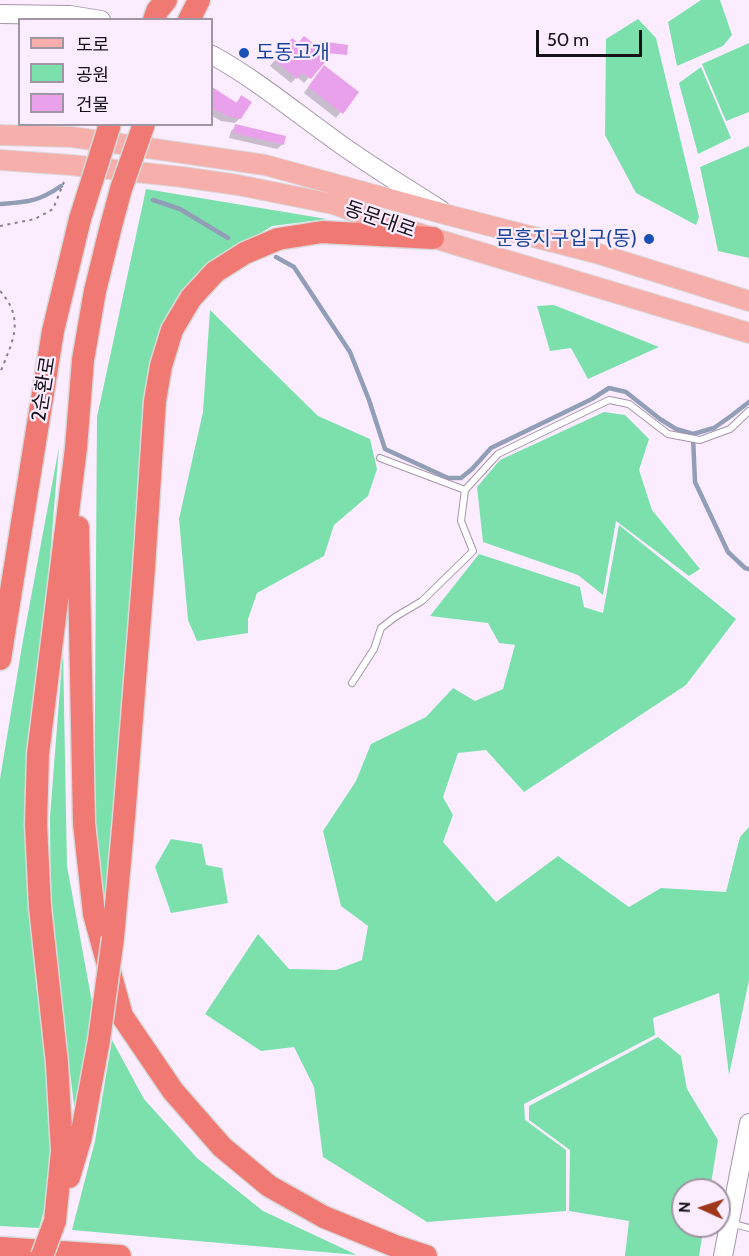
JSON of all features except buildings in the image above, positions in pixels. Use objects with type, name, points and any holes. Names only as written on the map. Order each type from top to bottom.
[{"type":"highway","name":"2순환로","points":[[0,659],[53,330],[80,219],[109,126]]},
{"type":"highway","name":"2순환로","points":[[76,448],[83,360],[95,291],[121,189],[143,126]]},
{"type":"highway","points":[[42,1256],[81,1137],[99,1040],[113,938],[144,568],[155,400],[161,366],[172,330],[191,298],[216,272],[245,253],[278,239],[322,232],[433,238]]},
{"type":"highway","points":[[55,1221],[62,1151],[57,1063],[40,907],[36,824],[38,754],[76,448]]},
{"type":"highway","points":[[76,448],[84,823],[94,914],[122,1016],[173,1091],[222,1147],[269,1186],[324,1216],[395,1246],[426,1256]]},
{"type":"highway","points":[[0,1248],[120,1256]]},
{"type":"main road","points":[[0,14],[70,15],[89,18]]},
{"type":"main road","name":"동문대로","points":[[213,56],[448,215]]},
{"type":"main road","name":"동문대로","points":[[0,135],[72,137],[265,165],[596,253],[749,301]]},
{"type":"main road","name":"동문대로","points":[[0,160],[182,177],[333,204],[433,238],[749,333]]},
{"type":"main road","points":[[731,1218],[749,1123]]},
{"type":"main road","points":[[723,1256],[727,1238]]},
{"type":"lane","points":[[352,683],[374,649],[381,628],[422,601],[473,551],[461,521],[465,490],[498,454],[609,400],[629,404],[668,434],[700,440],[730,429],[749,411]]},
{"type":"lane","points":[[380,458],[465,490]]},
{"type":"lane","points":[[731,1223],[749,1228]]},
{"type":"path","points":[[0,226],[35,219],[53,209],[71,165]]},
{"type":"path","points":[[0,291],[14,312],[15,334],[0,373]]},
{"type":"green space","points":[[701,0],[720,0],[732,35],[723,46],[677,66],[668,22]]},
{"type":"green space","points":[[638,19],[656,38],[699,217],[696,225],[636,193],[605,135],[606,39]]},
{"type":"green space","points":[[749,43],[749,112],[726,121],[702,64]]},
{"type":"green space","points":[[701,67],[731,138],[698,154],[679,83]]},
{"type":"green space","points":[[749,146],[749,258],[718,251],[700,167]]},
{"type":"green space","points":[[146,189],[327,219],[272,226],[212,263],[170,326],[106,918],[94,854],[97,417]]},
{"type":"green space","points":[[554,305],[659,347],[588,379],[571,348],[550,351],[537,306]]},
{"type":"green space","points":[[210,310],[318,416],[370,439],[377,469],[368,496],[334,525],[324,556],[257,593],[248,619],[248,633],[197,641],[188,620],[179,519],[203,412]]},
{"type":"green space","points":[[604,412],[625,415],[649,439],[639,470],[652,510],[700,569],[689,576],[616,521],[603,595],[578,575],[483,542],[477,487],[500,460]]},
{"type":"green space","points":[[59,447],[31,793],[34,966],[55,1136],[54,1174],[39,1228],[0,1226],[0,779]]},
{"type":"green space","points":[[619,525],[736,619],[686,685],[524,792],[486,750],[458,753],[443,797],[453,815],[443,842],[496,902],[558,856],[629,907],[661,888],[726,892],[740,837],[749,827],[749,980],[729,1075],[719,993],[653,1018],[655,1035],[524,1104],[525,1120],[566,1150],[566,1211],[427,1222],[323,1157],[314,1087],[294,1047],[261,1051],[205,1014],[258,934],[289,969],[336,970],[362,960],[368,926],[341,906],[323,831],[356,781],[371,744],[426,717],[453,688],[475,701],[503,689],[515,645],[499,643],[488,623],[430,616],[479,554],[580,587],[584,607],[603,613]]},
{"type":"green space","points":[[63,650],[67,866],[92,1002],[77,1127],[51,928],[50,817]]},
{"type":"green space","points":[[171,839],[202,844],[206,865],[222,868],[228,903],[171,913],[155,867]]},
{"type":"green space","points":[[658,1037],[681,1056],[687,1089],[718,1140],[712,1178],[671,1178],[671,1238],[702,1238],[699,1256],[625,1256],[629,1221],[569,1211],[570,1150],[529,1120],[529,1106]]},
{"type":"green space","points":[[112,1040],[144,1099],[197,1158],[263,1211],[357,1255],[72,1230],[95,1141]]},
{"type":"waterway","points":[[0,204],[32,200],[61,186]]},
{"type":"waterway","points":[[153,200],[180,209],[228,238]]},
{"type":"waterway","points":[[276,257],[294,267],[350,352],[385,449],[448,478],[461,478],[491,448],[592,399],[609,388],[626,392],[660,419],[676,429],[693,434],[714,428],[749,402]]},
{"type":"waterway","points":[[693,437],[695,482],[728,552],[749,569]]},
{"type":"place","name":"도동고개","points":[[244,53]]},
{"type":"place","name":"문흥지구입구(동)","points":[[649,239]]}]
